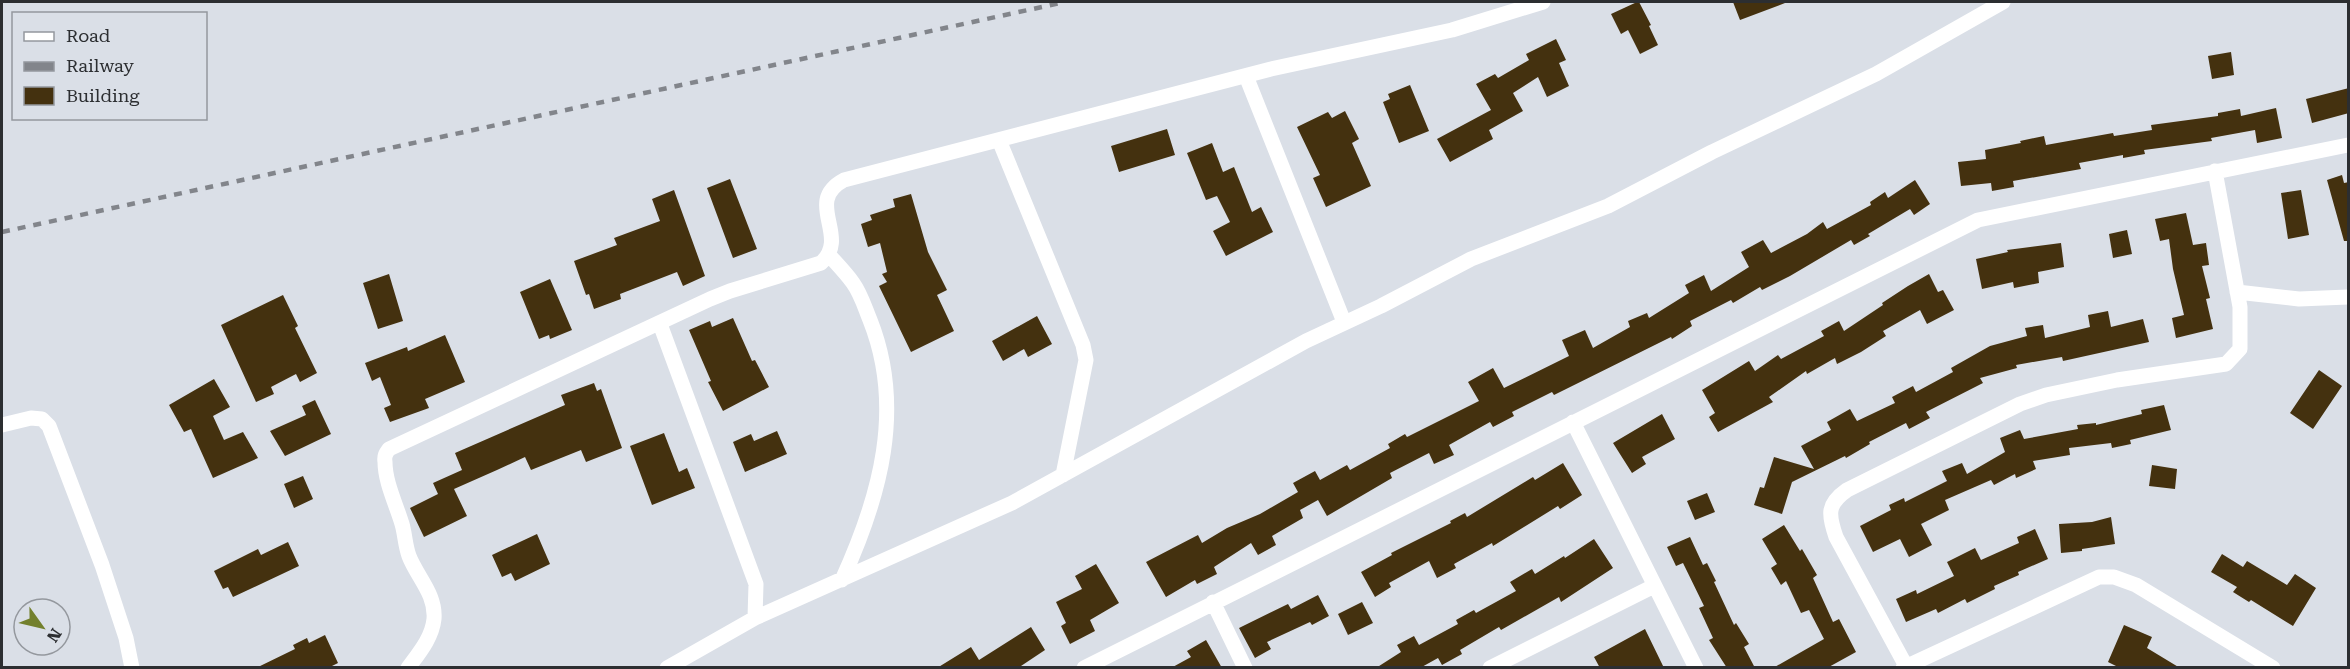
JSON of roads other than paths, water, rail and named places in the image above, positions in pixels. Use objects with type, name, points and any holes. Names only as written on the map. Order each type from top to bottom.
[{"type":"street","points":[[408,668],[428,639],[434,620],[431,597],[414,566],[406,545],[386,472],[385,455],[389,449],[730,291],[821,262],[829,255],[832,246],[826,208],[827,197],[832,186],[844,180],[1246,76],[1452,30],[1543,2]]},
{"type":"street","points":[[668,668],[754,618],[1012,503],[1344,322],[1381,306],[1471,259],[1608,207],[1712,152],[1876,74],[2003,2]]},
{"type":"street","points":[[1246,76],[1344,322]]},
{"type":"street","points":[[999,140],[1083,345],[1086,360],[1063,475]]},
{"type":"street","points":[[1084,668],[1977,220],[2349,145]]},
{"type":"street","points":[[2215,171],[2240,307],[2240,349],[2226,364],[2117,380],[2037,398],[1997,414],[1847,490],[1836,497],[1830,510],[1830,522],[1905,667],[2099,577],[2114,577],[2136,585],[2273,668]]},
{"type":"street","points":[[829,255],[853,283],[860,295],[880,345],[887,400],[887,424],[874,494],[854,553],[842,580]]},
{"type":"street","points":[[2237,292],[2300,299],[2349,297]]},
{"type":"street","points":[[660,324],[756,584],[754,618]]},
{"type":"street","points":[[2,425],[31,418],[42,419],[49,426],[102,565],[126,638],[132,668]]},
{"type":"street","points":[[1573,423],[1696,668]]},
{"type":"street","points":[[1490,668],[1654,586]]},
{"type":"street","points":[[1213,602],[1245,668]]},
{"type":"railway","points":[[2,232],[1065,2]]}]
